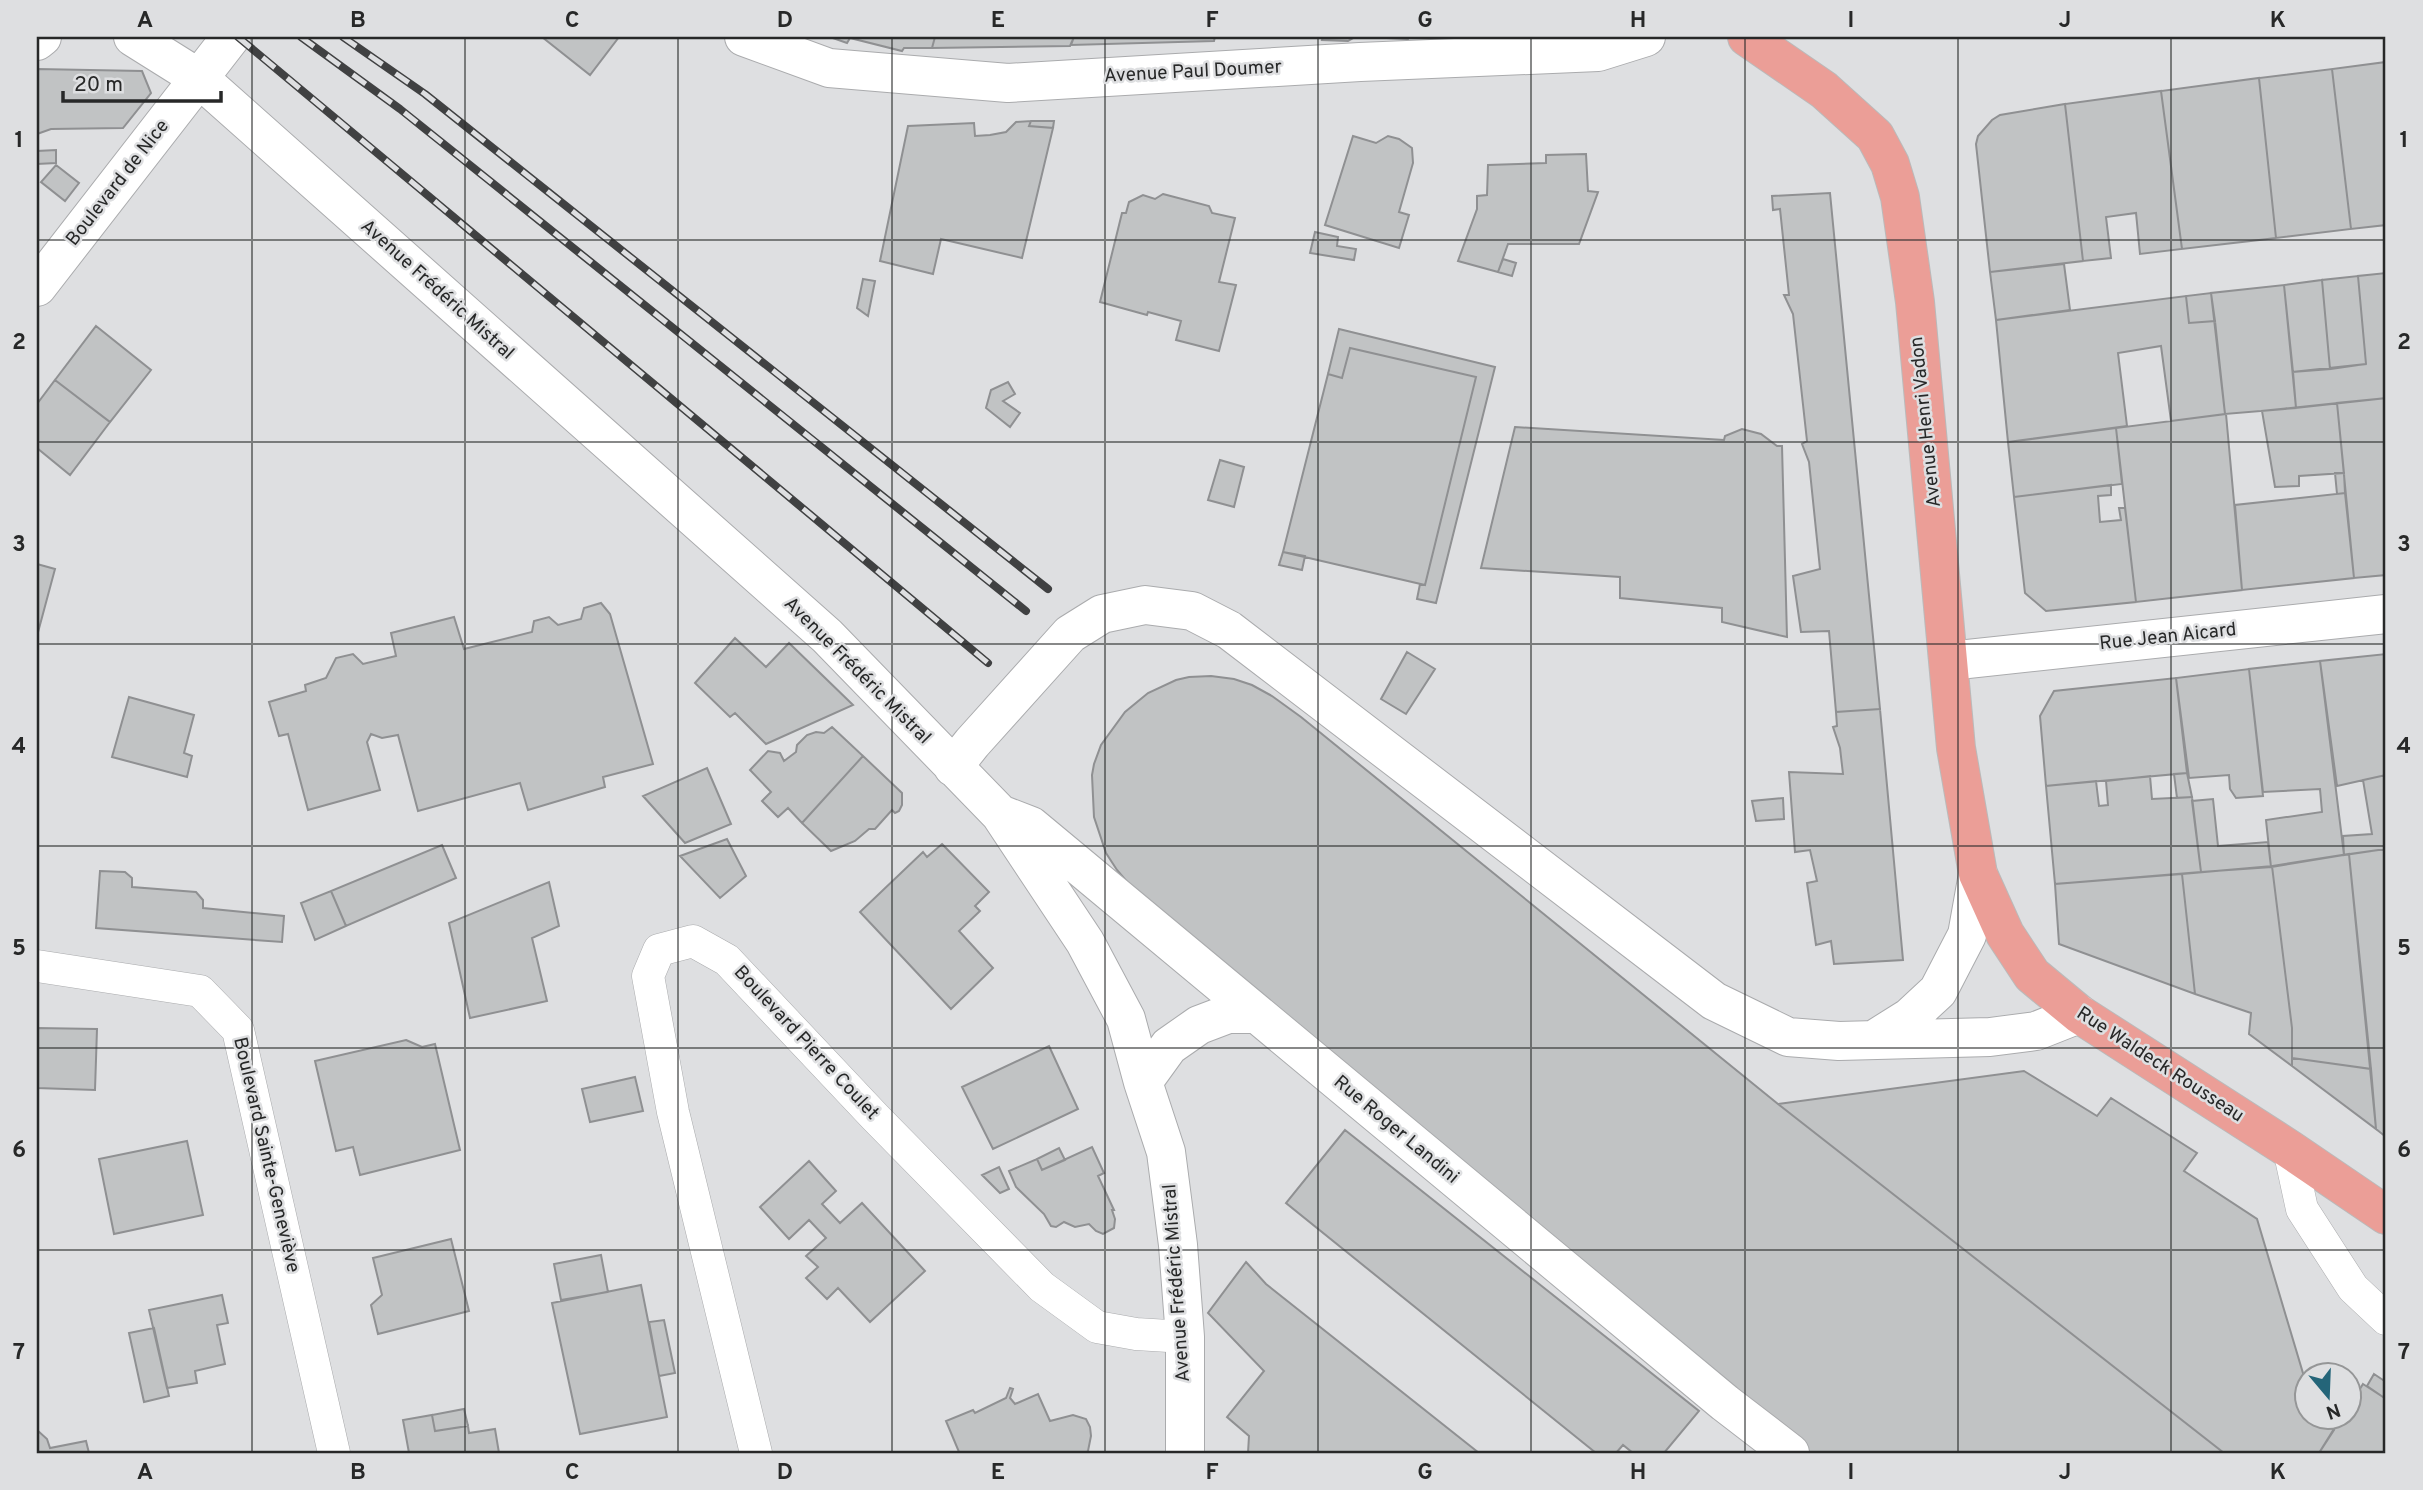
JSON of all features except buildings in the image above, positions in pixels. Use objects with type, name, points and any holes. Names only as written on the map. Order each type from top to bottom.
[{"type":"main road","name":"Avenue Henri Vadon","points":[[1747,37],[1824,90],[1875,136],[1890,164],[1900,197],[1915,302],[1956,748],[1978,874]]},
{"type":"main road","name":"Rue Waldeck Rousseau","points":[[1978,874],[2005,934],[2032,975],[2079,1014],[2386,1215]]},
{"type":"street","points":[[37,41],[42,37]]},
{"type":"street","name":"Avenue Frédéric Mistral","points":[[133,37],[216,57],[827,636],[1000,814],[1085,942],[1126,1019],[1166,1152],[1178,1245],[1185,1337],[1185,1453]]},
{"type":"street","name":"Avenue Paul Doumer","points":[[744,37],[828,68],[1008,83],[1360,62],[1598,52],[1646,37]]},
{"type":"street","name":"Boulevard de Nice","points":[[37,287],[216,57]]},
{"type":"street","points":[[953,767],[1070,634],[1102,614],[1145,605],[1192,611],[1228,630],[1714,1001],[1788,1037],[1839,1041],[1990,1037],[2036,1031],[2079,1014]]},
{"type":"street","name":"Rue Jean Aicard","points":[[1950,660],[2386,614]]},
{"type":"street","name":"Rue Roger Landini","points":[[1000,814],[1031,826],[1724,1403],[1790,1453]]},
{"type":"street","points":[[1875,1040],[1910,1017],[1938,991],[1966,934],[1978,874]]},
{"type":"street","points":[[1143,1082],[1169,1046],[1199,1025],[1228,1014],[1257,1014]]},
{"type":"lane","name":"Boulevard Pierre Coulet","points":[[756,1453],[673,1112],[649,976],[659,950],[693,941],[727,960],[875,1117],[1042,1287],[1097,1327],[1136,1334],[1185,1337]]},
{"type":"lane","name":"Boulevard Sainte-Geneviève","points":[[37,966],[200,991],[238,1030],[334,1453]]},
{"type":"lane","points":[[2288,1149],[2302,1209],[2353,1288],[2386,1319]]},
{"type":"railway","points":[[238,37],[988,663]]},
{"type":"railway","points":[[301,37],[400,109],[1026,611]]},
{"type":"railway","points":[[343,37],[425,94],[1048,589]]}]
